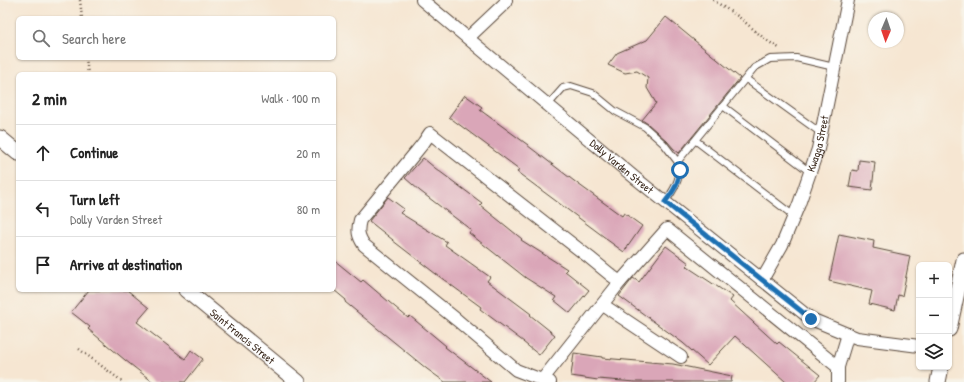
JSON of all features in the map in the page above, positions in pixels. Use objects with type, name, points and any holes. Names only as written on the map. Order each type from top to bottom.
[{"type":"street","name":"Dolly Varden Street","points":[[422,0],[665,202],[811,319],[857,338],[916,346]]},
{"type":"street","points":[[468,38],[506,0]]},
{"type":"street","name":"Kwagga Street","points":[[762,280],[782,245],[799,204],[818,149],[848,0]]},
{"type":"street","points":[[620,282],[430,133],[360,220],[358,226],[358,235],[364,245],[516,370],[546,381],[620,282],[668,229],[838,367]]},
{"type":"street","points":[[0,138],[16,151]]},
{"type":"street","points":[[952,315],[964,260]]},
{"type":"street","name":"Saint Francis Street","points":[[188,292],[298,382]]},
{"type":"street","points":[[603,305],[681,357]]},
{"type":"street","points":[[838,382],[838,367],[848,334]]},
{"type":"street","points":[[938,382],[940,370]]},
{"type":"lane","points":[[678,161],[754,68],[770,59],[796,58],[834,67]]},
{"type":"lane","points":[[746,79],[821,133]]},
{"type":"lane","points":[[548,105],[562,88],[571,86],[593,93],[615,111],[646,128],[664,144],[680,164],[678,180],[673,192],[665,202]]},
{"type":"lane","points":[[723,106],[810,172]]},
{"type":"lane","points":[[695,140],[794,216]]},
{"type":"path","points":[[80,0],[82,16]]},
{"type":"path","points":[[713,0],[739,17],[766,40],[796,58]]},
{"type":"path","points":[[86,60],[88,72]]},
{"type":"path","points":[[79,349],[122,382]]},
{"type":"building","points":[[666,17],[740,78],[679,153],[642,120],[656,103],[647,88],[648,78],[637,71],[625,73],[608,65],[617,53],[647,40]]},
{"type":"building","points":[[465,95],[482,107],[480,110],[578,184],[622,216],[624,213],[642,226],[624,252],[517,172],[519,169],[449,117]]},
{"type":"building","points":[[423,158],[482,203],[480,205],[522,239],[521,240],[567,269],[565,271],[589,290],[570,313],[554,300],[556,297],[526,278],[469,233],[471,230],[405,178]]},
{"type":"building","points":[[859,160],[875,162],[872,190],[849,187],[852,170],[858,171]]},
{"type":"building","points":[[388,197],[404,209],[400,213],[447,242],[445,245],[490,277],[487,281],[531,314],[530,315],[555,335],[539,355],[480,309],[481,307],[436,274],[369,221]]},
{"type":"building","points":[[839,234],[874,241],[873,248],[910,256],[902,296],[898,295],[895,310],[869,304],[872,291],[829,281]]},
{"type":"building","points":[[666,246],[689,263],[686,266],[733,297],[730,301],[777,344],[779,342],[820,375],[814,382],[786,382],[735,336],[708,365],[683,343],[619,296],[633,278],[639,282]]},
{"type":"building","points":[[336,262],[361,282],[363,280],[408,318],[410,316],[446,346],[445,347],[491,382],[445,382],[345,302],[346,300],[336,292]]},
{"type":"building","points":[[87,292],[129,292],[149,308],[137,322],[185,359],[191,350],[203,359],[185,382],[153,382],[88,329],[90,327],[71,312]]},
{"type":"building","points":[[574,353],[602,358],[673,364],[732,376],[731,382],[635,382],[598,380],[571,376]]},
{"type":"route","points":[[680,170],[673,192],[665,202],[811,319]]}]
